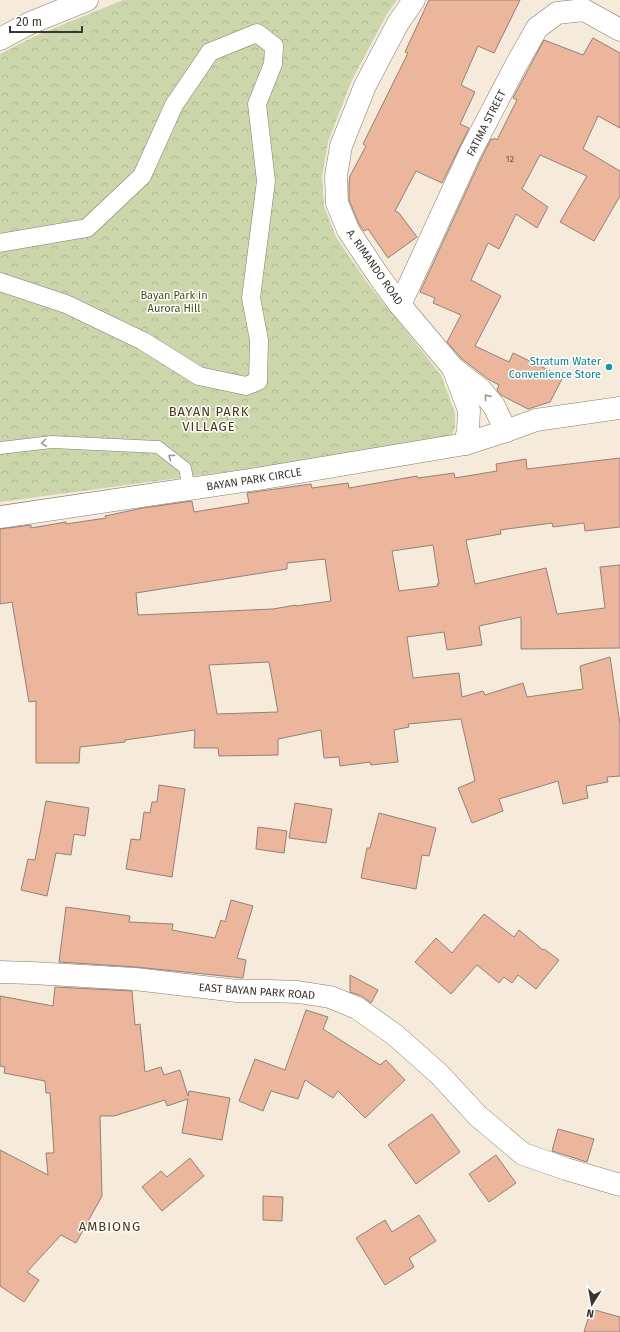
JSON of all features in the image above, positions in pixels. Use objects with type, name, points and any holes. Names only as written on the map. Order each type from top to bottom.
[{"type":"street","points":[[0,39],[30,23],[87,0]]},
{"type":"street","name":"A. RIMANDO ROAD","points":[[414,0],[398,23],[365,86],[341,146],[336,176],[337,203],[348,230],[400,305],[453,368],[481,390],[494,406],[506,431]]},
{"type":"street","name":"FATIMA STREET","points":[[400,305],[470,153],[516,64],[537,28],[557,13],[584,10],[620,30]]},
{"type":"street","points":[[0,243],[87,228],[142,176],[174,105],[210,52],[257,33],[274,46],[273,64],[257,104],[266,181],[251,298],[259,340],[258,381],[246,386],[199,376],[143,341],[73,307],[0,282]]},
{"type":"street","name":"A. RIMANDO ROAD","points":[[453,368],[468,410],[468,430],[465,444]]},
{"type":"street","name":"BAYAN PARK CIRCLE","points":[[0,517],[263,478],[465,444],[536,420],[620,408]]},
{"type":"street","name":"EAST BAYAN PARK ROAD","points":[[0,972],[135,979],[237,991],[270,990],[330,997],[356,1008],[395,1035],[439,1074],[478,1116],[523,1154],[620,1185]]},
{"type":"lane","points":[[0,448],[52,442],[158,447],[185,468],[189,489]]},
{"type":"green space","name":"Bayan Park in Aurora Hill","points":[[123,0],[397,0],[387,14],[352,80],[328,142],[322,176],[324,206],[336,237],[366,281],[441,375],[455,413],[455,428],[448,442],[0,502],[0,54],[35,36]]},
{"type":"building","points":[[429,0],[520,0],[494,53],[478,46],[461,85],[475,92],[460,124],[469,128],[442,183],[416,171],[395,211],[399,213],[417,237],[388,258],[368,229],[364,231],[359,224],[349,200],[350,176],[366,146],[363,144],[408,53],[405,52]]},
{"type":"building","points":[[593,38],[620,53],[620,128],[598,116],[583,149],[620,171],[620,196],[594,241],[560,222],[587,176],[540,155],[522,189],[548,207],[537,228],[516,214],[499,249],[488,243],[471,280],[501,296],[475,346],[509,362],[513,353],[563,377],[550,402],[528,409],[501,395],[497,390],[499,385],[488,379],[462,359],[447,342],[461,315],[433,303],[435,298],[420,292],[481,159],[491,139],[493,140],[494,138],[497,140],[517,100],[513,98],[544,40],[583,55]]},
{"type":"building","points":[[620,458],[620,527],[585,531],[584,523],[553,527],[552,523],[500,530],[501,534],[466,540],[475,584],[546,568],[557,614],[605,608],[600,567],[620,565],[620,648],[521,649],[521,617],[479,626],[482,645],[447,650],[444,632],[407,637],[413,678],[459,673],[462,697],[483,691],[485,695],[523,683],[527,697],[583,689],[580,666],[610,657],[620,724],[620,776],[607,777],[608,782],[586,786],[588,798],[563,804],[558,781],[499,799],[503,811],[472,823],[458,788],[475,781],[461,719],[408,724],[409,727],[394,730],[398,762],[371,765],[370,762],[340,766],[339,757],[324,758],[321,730],[278,739],[278,755],[219,756],[218,748],[194,748],[195,730],[125,740],[125,742],[80,747],[79,763],[36,763],[36,701],[29,702],[12,602],[0,604],[0,529],[31,525],[31,528],[66,522],[66,524],[106,518],[105,516],[143,508],[192,501],[194,512],[249,503],[247,493],[311,484],[312,488],[348,483],[349,488],[417,476],[418,478],[454,473],[455,478],[497,471],[496,464],[526,459],[527,469]],"holes":[[[433,545],[439,584],[437,584],[438,586],[399,591],[392,551]],[[325,559],[331,601],[273,609],[138,615],[136,593],[287,569],[287,563]],[[269,662],[278,712],[217,714],[209,665]]]},
{"type":"building","points":[[159,785],[185,789],[172,877],[126,869],[131,839],[140,840],[144,812],[150,813],[152,802],[157,802]]},
{"type":"building","points":[[46,801],[89,808],[85,836],[74,834],[71,855],[56,853],[47,896],[21,890],[28,859],[35,860]]},
{"type":"building","points":[[295,803],[332,809],[326,843],[289,838]]},
{"type":"building","points":[[379,813],[436,828],[429,856],[422,855],[416,889],[361,878],[367,848],[370,848]]},
{"type":"building","points":[[258,827],[287,831],[284,853],[256,849]]},
{"type":"building","points":[[231,900],[253,906],[237,958],[246,960],[243,978],[136,967],[59,962],[66,907],[130,916],[129,922],[173,924],[172,930],[215,938],[221,920],[225,922]]},
{"type":"building","points":[[484,914],[514,937],[519,930],[543,950],[544,949],[559,960],[536,989],[518,975],[512,983],[504,977],[499,983],[477,965],[451,994],[415,962],[436,938],[452,953]]},
{"type":"building","points":[[350,975],[378,990],[371,1003],[362,996],[350,992]]},
{"type":"building","points":[[55,987],[132,991],[135,1025],[140,1024],[145,1072],[161,1067],[164,1075],[180,1070],[188,1096],[189,1091],[230,1098],[222,1140],[182,1133],[188,1099],[167,1106],[165,1100],[114,1116],[100,1116],[102,1196],[76,1243],[61,1235],[27,1272],[39,1280],[24,1302],[0,1286],[0,1150],[48,1175],[46,1153],[54,1153],[50,1093],[46,1093],[45,1081],[4,1073],[5,1067],[0,1066],[0,996],[53,1006]]},
{"type":"building","points":[[306,1010],[328,1017],[323,1029],[380,1065],[386,1060],[405,1080],[365,1118],[338,1091],[333,1098],[305,1080],[298,1099],[271,1091],[263,1111],[239,1101],[255,1059],[285,1070]]},
{"type":"building","points":[[432,1114],[460,1152],[416,1184],[388,1145]]},
{"type":"building","points":[[558,1129],[594,1139],[587,1162],[552,1151]]},
{"type":"building","points":[[496,1155],[516,1183],[489,1202],[469,1174]]},
{"type":"building","points":[[190,1158],[204,1176],[162,1211],[142,1187],[161,1171],[167,1177]]},
{"type":"building","points":[[263,1196],[283,1197],[282,1221],[263,1220]]},
{"type":"building","points":[[419,1215],[436,1241],[409,1258],[414,1267],[385,1285],[356,1238],[385,1220],[392,1232]]},
{"type":"building","points":[[591,1309],[620,1317],[620,1332],[584,1332]]},
{"type":"place","name":"Stratum Water Convenience Store","points":[[609,367]]},
{"type":"district","name":"BAYAN PARK VILLAGE","points":[[209,418]]},
{"type":"district","name":"AMBIONG","points":[[110,1226]]}]
